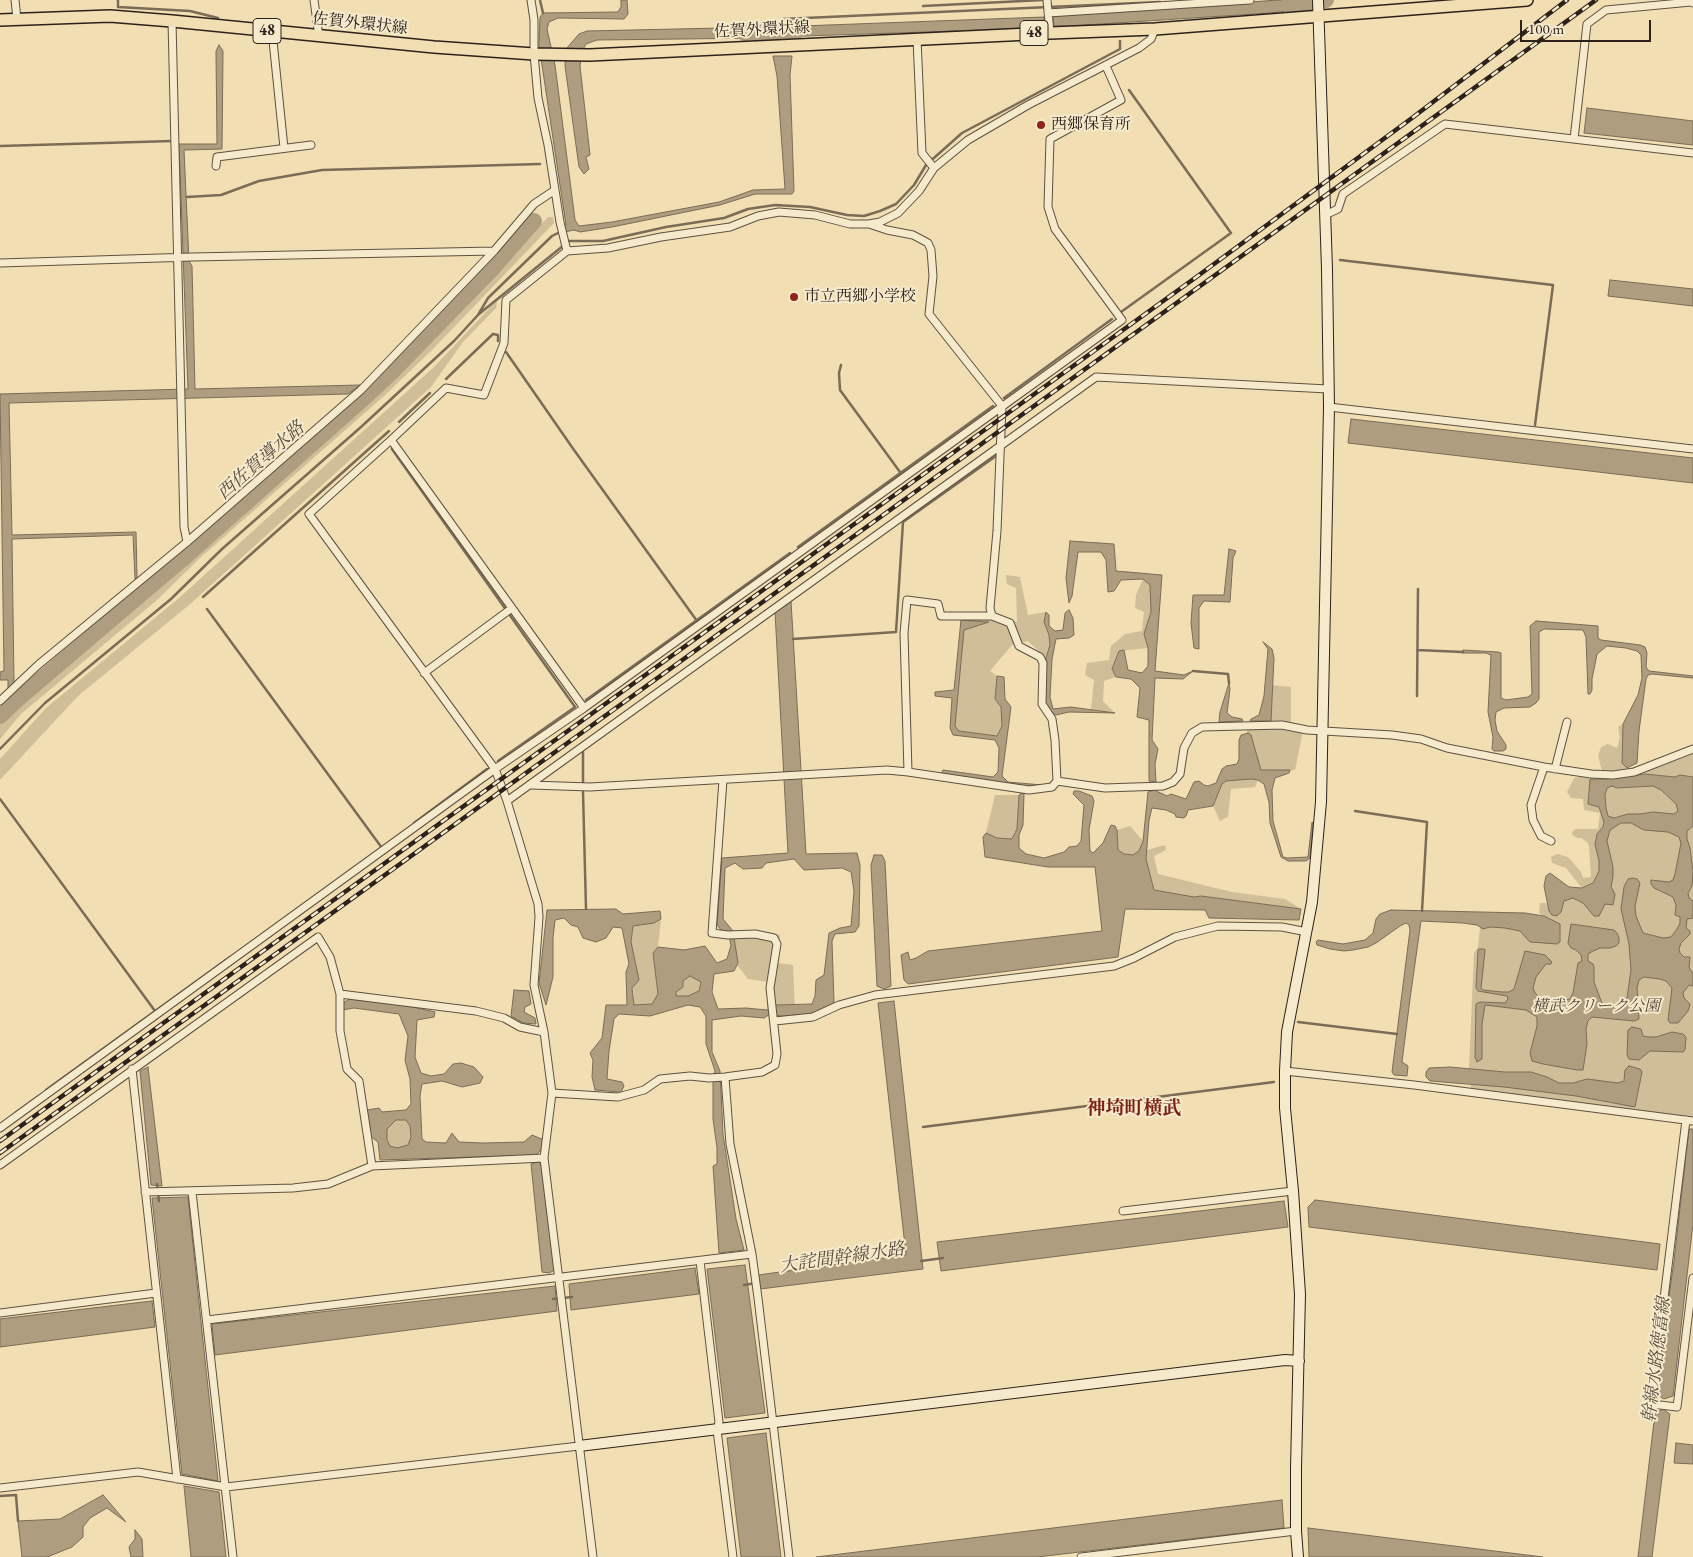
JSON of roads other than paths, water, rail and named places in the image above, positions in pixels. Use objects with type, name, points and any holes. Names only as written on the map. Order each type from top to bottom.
[{"type":"main road","name":"佐賀外環状線","points":[[0,20],[110,16],[172,20],[434,48],[534,54],[590,55],[1155,29],[1318,8],[1477,4],[1527,0]]},
{"type":"street","points":[[15,0],[17,19]]},
{"type":"street","points":[[314,0],[319,37]]},
{"type":"street","points":[[531,0],[534,20],[534,54],[538,98],[566,251]]},
{"type":"street","points":[[1048,13],[1250,0]]},
{"type":"street","points":[[1047,2],[1050,33]]},
{"type":"street","points":[[1574,139],[1587,24],[1606,10],[1693,3]]},
{"type":"street","points":[[1298,1557],[1296,1531],[1300,1294],[1285,1108],[1285,1071],[1287,1032],[1308,932],[1321,802],[1329,407],[1318,8]]},
{"type":"street","points":[[172,20],[184,527],[187,542]]},
{"type":"street","points":[[593,1557],[562,1292],[544,1158],[552,1093],[544,1032],[534,985],[540,917],[538,904],[507,801],[495,769],[309,514],[446,388],[484,395],[504,343],[506,300],[566,251],[608,248],[661,237],[730,227],[758,216],[779,212],[815,215],[850,224],[880,222],[898,213],[919,191],[934,168],[968,140],[1028,105],[1139,48],[1151,39],[1155,29]]},
{"type":"street","points":[[272,31],[284,148]]},
{"type":"street","points":[[917,39],[922,153],[934,168]]},
{"type":"street","points":[[0,1128],[495,769],[584,708],[1122,320],[1055,229],[1048,207],[1050,139],[1121,100],[1106,66]]},
{"type":"street","points":[[1325,215],[1338,209],[1343,194],[1445,124],[1693,153]]},
{"type":"street","points":[[216,166],[217,158],[311,145]]},
{"type":"street","points":[[0,701],[38,665],[187,542],[360,390],[494,251],[534,204],[555,190]]},
{"type":"street","points":[[869,224],[913,235],[928,243],[931,250],[933,276],[929,314],[1002,406],[997,531],[990,608],[992,616]]},
{"type":"street","points":[[0,263],[178,257],[494,251]]},
{"type":"street","points":[[507,801],[1096,378],[1328,389]]},
{"type":"street","points":[[1329,407],[1693,448]]},
{"type":"street","points":[[391,440],[584,708]]},
{"type":"street","points":[[531,785],[590,787],[887,770],[1029,790],[1052,787],[1057,781],[1055,740],[1052,719],[1042,704],[1043,663],[1040,657],[1019,646],[1010,624],[992,616],[941,616],[938,604],[907,600],[904,633],[908,772]]},
{"type":"street","points":[[424,673],[512,608]]},
{"type":"street","points":[[1555,769],[1567,722]]},
{"type":"street","points":[[1057,781],[1105,788],[1163,786],[1173,782],[1180,774],[1184,748],[1192,733],[1202,727],[1282,725],[1322,731],[1392,735],[1420,739],[1447,748],[1555,769],[1613,775],[1634,772],[1693,749]]},
{"type":"street","points":[[1544,767],[1531,804],[1533,820],[1541,836],[1551,841]]},
{"type":"street","points":[[552,1093],[618,1097],[644,1090],[660,1080],[690,1076],[710,1078],[762,1072],[775,1065],[777,1054],[775,1021],[771,1005],[770,988],[777,944],[774,938],[755,934],[712,933],[722,780]]},
{"type":"street","points":[[775,1021],[813,1017],[839,1005],[882,995],[1114,966],[1175,937],[1218,926],[1282,927],[1308,932]]},
{"type":"street","points":[[0,1165],[318,937],[330,957],[340,998],[340,1031],[347,1069],[359,1081],[372,1166]]},
{"type":"street","points":[[340,998],[476,1011],[504,1018],[520,1028],[544,1032]]},
{"type":"street","points":[[132,1069],[177,1479]]},
{"type":"street","points":[[1285,1071],[1690,1120],[1651,1404],[1677,1407],[1693,1278]]},
{"type":"street","points":[[725,1076],[730,1144],[752,1254],[789,1557]]},
{"type":"street","points":[[145,1192],[293,1188],[328,1184],[372,1166],[544,1158]]},
{"type":"street","points":[[1123,1211],[1293,1191]]},
{"type":"street","points":[[192,1192],[233,1557]]},
{"type":"street","points":[[207,1320],[752,1254]]},
{"type":"street","points":[[700,1261],[719,1422],[717,1430],[733,1557]]},
{"type":"street","points":[[0,1313],[156,1293]]},
{"type":"street","points":[[0,1488],[138,1472],[226,1487],[740,1428],[949,1400],[1285,1360],[1299,1361]]},
{"type":"street","points":[[1081,1557],[1296,1531]]},
{"type":"waterway","points":[[118,0],[118,7],[190,11],[218,18]]},
{"type":"waterway","points":[[540,0],[543,13]]},
{"type":"waterway","points":[[923,6],[1043,0]]},
{"type":"waterway","points":[[1288,5],[1326,0]]},
{"type":"waterway","points":[[783,19],[1160,2]]},
{"type":"waterway","points":[[744,33],[797,31]]},
{"type":"waterway","points":[[479,314],[569,241],[603,241],[666,227],[724,218],[748,209],[775,205],[810,207],[847,215],[864,216],[880,211],[896,204],[914,185],[926,165],[962,133],[1120,49],[1120,41]]},
{"type":"waterway","points":[[1121,312],[1231,233],[1129,90]]},
{"type":"waterway","points":[[0,146],[172,141]]},
{"type":"waterway","points":[[187,197],[221,195],[259,181],[322,170],[540,164]]},
{"type":"waterway","name":"西佐賀導水路","points":[[0,716],[186,556],[392,372],[492,269],[534,221]]},
{"type":"waterway","points":[[0,749],[45,703],[171,599],[222,549],[361,427],[454,341],[478,315],[488,298],[552,236],[562,231]]},
{"type":"waterway","points":[[1340,260],[1553,285],[1535,425]]},
{"type":"waterway","points":[[1004,398],[1112,319]]},
{"type":"waterway","points":[[446,379],[493,334],[498,335],[498,341]]},
{"type":"waterway","points":[[506,352],[697,621]]},
{"type":"waterway","points":[[841,365],[839,373],[840,390],[900,472]]},
{"type":"waterway","points":[[399,422],[430,393]]},
{"type":"waterway","points":[[798,547],[993,406]]},
{"type":"waterway","points":[[203,597],[389,431]]},
{"type":"waterway","points":[[392,449],[575,707],[498,761]]},
{"type":"waterway","points":[[793,639],[896,632],[903,522],[996,456]]},
{"type":"waterway","points":[[586,700],[790,553]]},
{"type":"waterway","points":[[1417,696],[1418,589]]},
{"type":"waterway","points":[[207,609],[382,848]]},
{"type":"waterway","points":[[1417,650],[1463,652]]},
{"type":"waterway","points":[[1193,671],[1228,674],[1229,683]]},
{"type":"waterway","points":[[583,752],[583,782]]},
{"type":"waterway","points":[[414,823],[487,769]]},
{"type":"waterway","points":[[583,792],[586,909]]},
{"type":"waterway","points":[[0,799],[155,1011]]},
{"type":"waterway","points":[[1355,811],[1427,822],[1422,911]]},
{"type":"waterway","points":[[46,1090],[230,957]]},
{"type":"waterway","points":[[1298,1022],[1397,1034]]},
{"type":"waterway","points":[[923,1127],[1274,1082]]},
{"type":"waterway","points":[[15,1113],[40,1095]]},
{"type":"waterway","points":[[157,1184],[159,1201]]},
{"type":"waterway","points":[[921,1261],[943,1258]]},
{"type":"waterway","name":"大詫間幹線水路","points":[[744,1285],[756,1283]]},
{"type":"waterway","points":[[553,1299],[572,1297]]},
{"type":"waterway","points":[[0,1496],[16,1495],[18,1521]]},
{"type":"railway","points":[[0,1141],[1195,278],[1412,118],[1567,0]]},
{"type":"railway","points":[[0,1153],[1596,0]]},
{"type":"place","name":"西郷保育所","points":[[1041,125]]},
{"type":"place","name":"市立西郷小学校","points":[[794,297]]},
{"type":"district","name":"神埼町横武","points":[[1134,1109]]},
{"type":"park label","name":"横武クリーク公園","points":[[1596,1007]]},
{"type":"water label","name":"幹線水路徳富線","points":[[1657,1360]]}]
